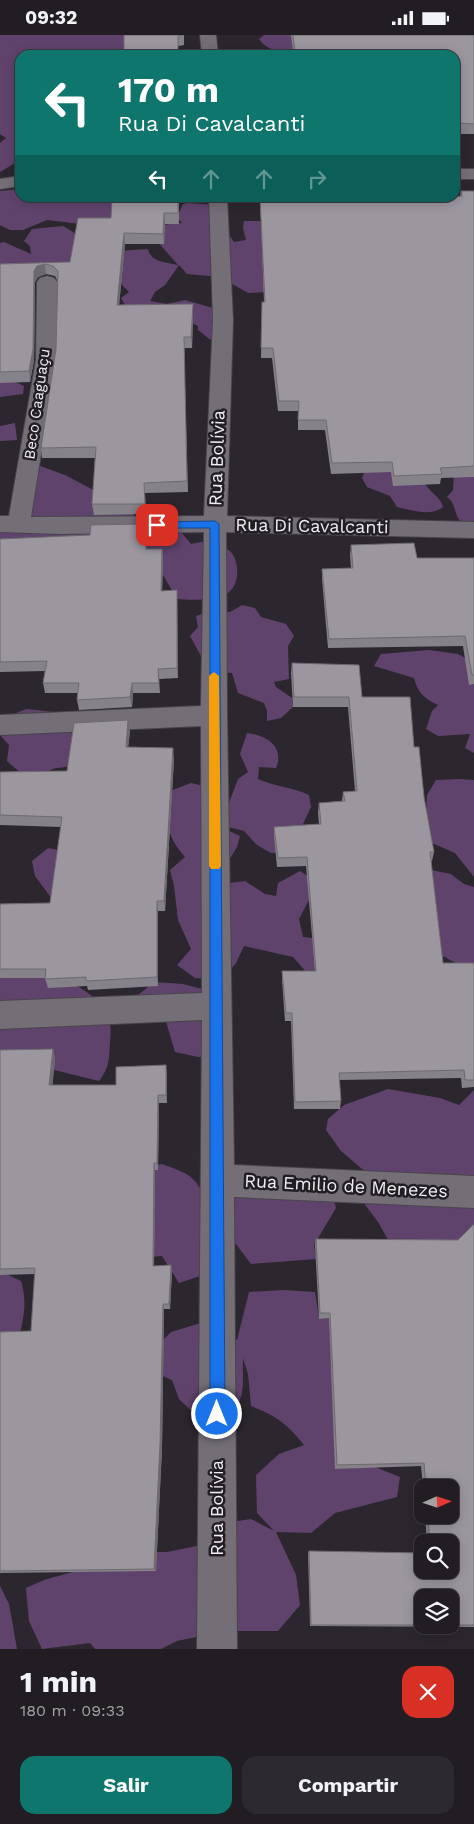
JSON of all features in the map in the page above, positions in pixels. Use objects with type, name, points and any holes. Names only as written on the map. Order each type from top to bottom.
[{"type":"street","points":[[208,35],[210,50]]},
{"type":"street","points":[[460,174],[474,174]]},
{"type":"street","points":[[0,184],[15,182]]},
{"type":"street","name":"Rua Bolívia","points":[[217,1649],[218,1180],[214,715],[215,524],[223,320],[218,202]]},
{"type":"street","name":"Beco Caaguaçu","points":[[9,524],[46,360],[48,282]]},
{"type":"street","name":"Rua Di Cavalcanti","points":[[9,524],[60,526],[215,524],[474,529]]},
{"type":"street","points":[[0,725],[214,715]]},
{"type":"street","points":[[0,1015],[216,1006]]},
{"type":"street","name":"Rua Emilio de Menezes","points":[[218,1180],[474,1192]]},
{"type":"shaded area","points":[[0,35],[132,35],[142,50],[15,50],[15,163],[0,172],[0,143],[6,138],[0,134]]},
{"type":"shaded area","points":[[264,35],[292,35],[296,50],[271,49],[259,39]]},
{"type":"shaded area","points":[[15,190],[15,202],[114,202],[111,211],[118,224],[97,226],[47,220],[23,230],[10,230],[0,225],[0,191]]},
{"type":"shaded area","points":[[183,204],[215,205],[215,229],[229,235],[234,242],[246,240],[243,228],[244,221],[260,221],[263,223],[267,292],[248,293],[220,277],[187,274],[179,265],[165,285],[155,292],[150,301],[167,304],[185,300],[213,308],[223,320],[212,341],[198,330],[198,326],[180,317],[130,314],[121,298],[129,292],[121,284],[54,267],[0,278],[0,243],[4,242],[31,254],[30,246],[24,241],[32,229],[63,226],[81,237],[88,253],[148,249],[152,257],[178,265],[157,241],[149,226],[182,223],[177,217]]},
{"type":"shaded area","points":[[0,379],[11,380],[24,386],[23,394],[0,397]]},
{"type":"shaded area","points":[[327,417],[425,483],[440,500],[443,507],[427,512],[397,507],[390,496],[367,487],[362,478],[366,467],[343,433],[322,430]]},
{"type":"shaded area","points":[[15,423],[17,440],[0,441],[0,426]]},
{"type":"shaded area","points":[[474,453],[474,536],[458,518],[453,504],[447,497],[453,490],[454,472]]},
{"type":"shaded area","points":[[40,466],[65,475],[131,510],[138,521],[176,526],[191,544],[212,541],[228,549],[234,557],[237,568],[236,581],[231,591],[209,599],[177,599],[163,575],[0,555],[0,517],[8,517],[36,486]]},
{"type":"shaded area","points":[[242,605],[255,608],[261,617],[286,624],[294,636],[288,646],[289,679],[274,682],[276,687],[292,698],[293,707],[281,718],[267,721],[267,711],[264,703],[238,693],[232,673],[214,672],[202,658],[190,636],[198,627],[196,616],[212,610],[230,612]]},
{"type":"shaded area","points":[[429,650],[458,654],[474,663],[474,753],[465,748],[470,734],[438,736],[426,729],[432,711],[438,705],[422,694],[417,688],[414,678],[374,666],[381,654]]},
{"type":"shaded area","points":[[26,709],[63,713],[66,726],[75,738],[80,761],[67,767],[54,768],[34,776],[24,774],[7,761],[9,745],[0,735],[2,725],[12,715]]},
{"type":"shaded area","points":[[247,733],[267,739],[276,748],[278,754],[276,768],[259,767],[258,779],[309,795],[311,807],[303,824],[305,841],[295,852],[271,853],[257,845],[244,831],[224,826],[227,808],[238,779],[248,772],[240,754]]},
{"type":"shaded area","points":[[436,780],[474,780],[474,877],[455,853],[432,843],[426,817],[427,795]]},
{"type":"shaded area","points":[[191,783],[204,786],[219,826],[240,836],[237,847],[225,867],[230,883],[245,881],[265,894],[276,896],[278,883],[300,871],[312,879],[309,900],[299,919],[303,937],[312,938],[359,963],[307,973],[293,957],[244,946],[236,963],[222,980],[195,978],[177,965],[191,949],[178,920],[170,870],[185,857],[170,834],[168,811],[170,791]]},
{"type":"shaded area","points":[[48,848],[69,852],[55,903],[35,876],[32,861]]},
{"type":"shaded area","points":[[431,870],[451,874],[464,884],[474,887],[474,973],[432,950]]},
{"type":"shaded area","points":[[0,975],[55,977],[69,982],[96,999],[106,1011],[111,1032],[108,1062],[99,1081],[54,1070],[39,1063],[0,1066]]},
{"type":"shaded area","points":[[154,982],[183,984],[206,990],[210,1056],[198,1057],[175,1052],[165,1018],[127,1004]]},
{"type":"shaded area","points":[[388,1089],[440,1098],[459,1105],[474,1090],[474,1241],[391,1245],[378,1222],[360,1198],[368,1174],[341,1151],[326,1130],[328,1119],[344,1105]]},
{"type":"shaded area","points":[[162,1164],[181,1171],[192,1178],[201,1189],[209,1207],[200,1231],[217,1255],[209,1273],[179,1283],[162,1256],[134,1258],[148,1167]]},
{"type":"shaded area","points":[[332,1194],[336,1208],[314,1245],[316,1259],[251,1264],[226,1231],[235,1198]]},
{"type":"shaded area","points":[[0,1271],[21,1281],[24,1305],[23,1321],[17,1345],[0,1348]]},
{"type":"shaded area","points":[[283,1290],[315,1292],[319,1318],[343,1318],[335,1469],[375,1467],[400,1477],[397,1497],[335,1513],[311,1533],[276,1532],[296,1575],[300,1605],[278,1631],[225,1631],[177,1641],[161,1649],[95,1649],[90,1643],[42,1649],[29,1621],[26,1588],[44,1580],[144,1552],[167,1552],[202,1545],[212,1525],[251,1519],[274,1531],[257,1513],[256,1475],[279,1454],[304,1445],[280,1421],[251,1406],[248,1374],[243,1358],[242,1388],[239,1402],[230,1413],[203,1422],[179,1399],[172,1380],[160,1375],[161,1342],[171,1332],[204,1322],[237,1340],[249,1292]]},
{"type":"shaded area","points":[[0,1586],[9,1604],[17,1649],[0,1649]]},
{"type":"building","points":[[124,35],[184,35],[178,36],[178,50],[124,50]]},
{"type":"building","points":[[293,35],[474,35],[474,124],[460,123],[460,50],[295,50]]},
{"type":"building","points":[[461,191],[474,191],[474,466],[440,468],[442,474],[394,476],[392,462],[332,463],[326,420],[298,420],[299,401],[279,401],[273,348],[261,348],[262,302],[265,302],[260,202],[460,202],[460,196],[462,196]]},
{"type":"building","points":[[112,202],[178,202],[178,213],[164,213],[163,234],[124,233],[117,305],[193,304],[191,337],[184,337],[187,481],[144,483],[145,504],[92,504],[96,447],[41,448],[56,349],[58,271],[53,266],[45,264],[37,266],[34,271],[33,349],[29,371],[0,372],[0,264],[70,262],[78,218],[111,218]]},
{"type":"building","points":[[145,524],[146,549],[162,549],[161,591],[177,590],[177,668],[158,669],[159,683],[132,683],[130,697],[77,700],[79,683],[43,683],[47,661],[0,662],[0,539],[90,535],[91,525]]},
{"type":"building","points":[[414,543],[417,558],[474,558],[474,675],[472,675],[465,636],[329,639],[322,569],[353,568],[351,545]]},
{"type":"building","points":[[292,663],[359,665],[362,697],[410,697],[414,747],[419,747],[424,797],[434,852],[430,852],[443,963],[474,963],[474,1080],[465,1080],[464,1070],[339,1073],[341,1101],[295,1102],[292,1013],[286,1013],[282,971],[316,971],[307,857],[278,858],[274,827],[321,824],[319,803],[345,801],[343,792],[357,791],[349,697],[294,697]]},
{"type":"building","points":[[128,720],[126,747],[173,748],[164,901],[157,901],[157,977],[86,981],[86,977],[45,979],[46,969],[0,969],[0,904],[50,903],[62,817],[0,815],[0,772],[67,771],[74,723]]},
{"type":"building","points":[[53,1049],[49,1085],[116,1085],[116,1067],[166,1065],[166,1095],[158,1095],[157,1163],[154,1163],[153,1266],[171,1265],[169,1304],[163,1304],[160,1444],[154,1569],[0,1571],[0,1332],[31,1331],[35,1268],[0,1269],[0,1050]]},
{"type":"building","points":[[474,1224],[474,1625],[459,1625],[459,1589],[414,1589],[414,1625],[311,1625],[309,1551],[414,1553],[414,1579],[459,1579],[459,1534],[429,1534],[429,1524],[459,1524],[459,1479],[425,1479],[424,1463],[337,1465],[330,1313],[320,1313],[316,1239],[458,1240]]},
{"type":"slow traffic","points":[[214,676],[215,866]]},
{"type":"route","points":[[157,525],[215,524],[214,715],[218,1180],[217,1414]]}]
